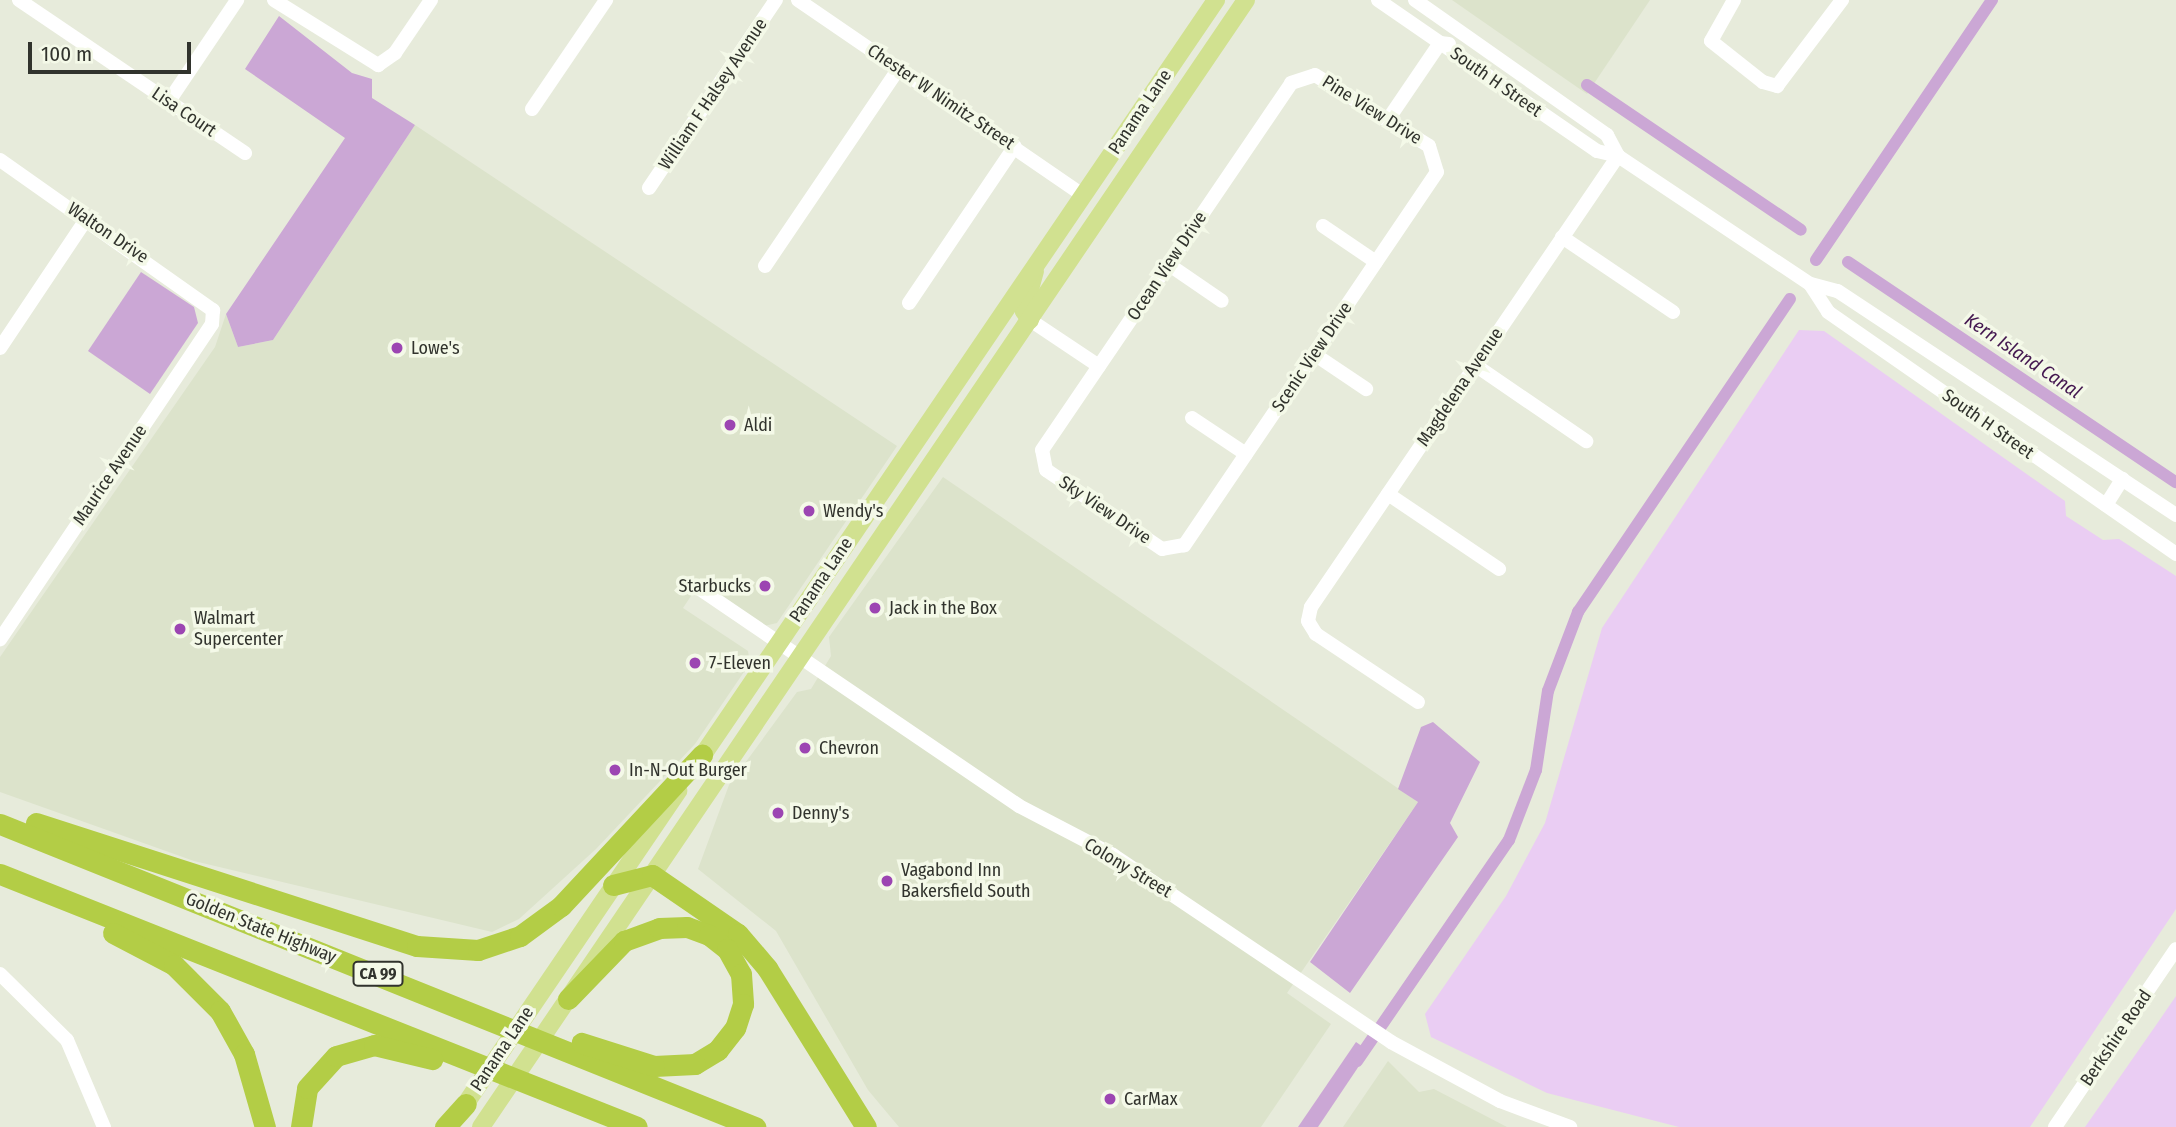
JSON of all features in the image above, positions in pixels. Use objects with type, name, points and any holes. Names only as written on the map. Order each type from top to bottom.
[{"type":"highway","points":[[0,814],[391,938],[458,952],[499,946],[541,923],[702,755]]},
{"type":"highway","name":"Golden State Highway","points":[[0,824],[755,1127]]},
{"type":"highway","name":"CA 99","points":[[0,874],[634,1126]]},
{"type":"highway","points":[[613,885],[652,875],[719,918],[752,949],[866,1127]]},
{"type":"highway","points":[[0,880],[153,952],[193,980],[233,1032],[265,1127]]},
{"type":"highway","points":[[394,981],[667,1068],[695,1063],[719,1049],[740,1016],[744,989],[737,962],[709,935],[687,927],[659,928],[624,941],[568,999]]},
{"type":"highway","points":[[301,1127],[303,1101],[315,1075],[336,1056],[374,1045],[634,1126]]},
{"type":"highway","points":[[445,1127],[466,1104]]},
{"type":"main road","name":"Panama Lane","points":[[450,1127],[1216,0]]},
{"type":"main road","name":"Panama Lane","points":[[484,1122],[1246,0]]},
{"type":"main road","points":[[1077,250],[1089,208],[1083,195]]},
{"type":"main road","points":[[1030,320],[1024,311],[1035,268]]},
{"type":"main road","points":[[861,569],[869,536],[901,487],[895,470]]},
{"type":"street","name":"Lisa Court","points":[[19,0],[245,153]]},
{"type":"street","points":[[169,102],[237,0]]},
{"type":"street","points":[[274,0],[379,65],[395,53],[430,0]]},
{"type":"street","points":[[532,109],[606,0]]},
{"type":"street","name":"William F Halsey Avenue","points":[[649,188],[776,0]]},
{"type":"street","name":"Chester W Nimitz Street","points":[[798,0],[1083,195]]},
{"type":"street","name":"South H Street","points":[[1415,0],[1607,135],[1618,156]]},
{"type":"street","points":[[1734,0],[1711,41],[1763,82],[1777,86],[1842,0]]},
{"type":"street","points":[[1379,1],[1450,25]]},
{"type":"street","name":"South H Street","points":[[1379,1],[1597,151],[1618,156],[1810,284],[1837,291],[2176,515]]},
{"type":"street","points":[[1388,121],[1440,43],[1466,48],[1544,90]]},
{"type":"street","points":[[765,266],[899,68]]},
{"type":"street","name":"Pine View Drive","points":[[1302,76],[1315,75],[1429,146],[1435,157]]},
{"type":"street","name":"Ocean View Drive","points":[[1041,461],[1042,450],[1168,264],[1302,76]]},
{"type":"street","points":[[909,303],[1015,146]]},
{"type":"street","name":"Magdelena Avenue","points":[[1418,702],[1316,634],[1308,621],[1388,494],[1618,156]]},
{"type":"street","name":"Scenic View Drive","points":[[1174,551],[1246,454],[1437,172],[1435,157]]},
{"type":"street","name":"Walton Drive","points":[[0,160],[87,218],[213,310]]},
{"type":"street","points":[[0,348],[87,218]]},
{"type":"street","points":[[1322,226],[1376,262]]},
{"type":"street","points":[[1562,237],[1673,312]]},
{"type":"street","points":[[1168,264],[1222,300]]},
{"type":"street","name":"South H Street","points":[[1810,284],[1829,312],[2176,554]]},
{"type":"street","name":"Maurice Avenue","points":[[1,636],[212,324],[213,310]]},
{"type":"street","points":[[1030,320],[1099,366]]},
{"type":"street","points":[[1314,354],[1366,389]]},
{"type":"street","points":[[1475,365],[1586,441]]},
{"type":"street","points":[[1192,418],[1246,454]]},
{"type":"street","name":"Sky View Drive","points":[[1041,461],[1162,549],[1174,551]]},
{"type":"street","points":[[2106,505],[2122,479]]},
{"type":"street","points":[[1388,494],[1499,569]]},
{"type":"street","name":"Colony Street","points":[[697,587],[1009,799],[1113,855],[1391,1042],[1500,1101],[1570,1127]]},
{"type":"street","name":"Berkshire Road","points":[[2055,1127],[2176,949]]},
{"type":"street","points":[[0,974],[67,1040],[104,1127]]},
{"type":"shaded area","points":[[1452,0],[1650,0],[1587,94]]},
{"type":"shaded area","points":[[279,16],[352,73],[372,79],[372,98],[415,125],[273,340],[238,347],[226,314],[345,138],[245,69]]},
{"type":"shaded area","points":[[415,125],[897,446],[777,623],[764,626],[699,584],[683,608],[748,651],[750,663],[695,744],[596,849],[519,919],[492,932],[194,861],[0,792],[0,657],[215,347],[226,314],[238,347],[273,340]]},
{"type":"shaded area","points":[[141,272],[194,307],[198,323],[150,394],[88,351]]},
{"type":"shaded area","points":[[1799,330],[1824,331],[2065,501],[2066,516],[2103,540],[2119,539],[2176,576],[2176,909],[2030,1127],[1679,1127],[1547,1093],[1431,1037],[1425,1014],[1506,896],[1545,823],[1602,628]]},
{"type":"shaded area","points":[[943,477],[1418,802],[1287,993],[1331,1024],[1261,1127],[899,1127],[868,1090],[776,931],[698,869],[729,785],[797,692],[811,689],[831,656],[829,637]]},
{"type":"shaded area","points":[[1433,722],[1480,762],[1450,823],[1458,837],[1350,993],[1310,962],[1418,802],[1398,789],[1421,727]]},
{"type":"shaded area","points":[[2176,996],[2176,1127],[2085,1127],[2154,1028]]},
{"type":"shaded area","points":[[1356,1042],[1369,1051],[1318,1127],[1298,1127]]},
{"type":"shaded area","points":[[1388,1061],[1419,1092],[1434,1089],[1507,1127],[1343,1127]]},
{"type":"waterway","points":[[1816,260],[1992,0]]},
{"type":"waterway","name":"Kern Island Canal","points":[[1587,85],[1801,230]]},
{"type":"waterway","name":"Kern Island Canal","points":[[1848,262],[2176,482]]},
{"type":"waterway","points":[[1357,1061],[1509,840],[1536,770],[1548,691],[1578,612],[1790,299]]},
{"type":"place","name":"Lowe's","points":[[397,348]]},
{"type":"place","name":"Aldi","points":[[730,425]]},
{"type":"place","name":"Wendy's","points":[[809,511]]},
{"type":"place","name":"Starbucks","points":[[765,586]]},
{"type":"place","name":"Jack in the Box","points":[[875,608]]},
{"type":"place","name":"Walmart Supercenter","points":[[180,629]]},
{"type":"place","name":"7-Eleven","points":[[695,663]]},
{"type":"place","name":"Chevron","points":[[805,748]]},
{"type":"place","name":"In-N-Out Burger","points":[[615,770]]},
{"type":"place","name":"Denny's","points":[[778,813]]},
{"type":"place","name":"Vagabond Inn Bakersfield South","points":[[887,881]]},
{"type":"place","name":"CarMax","points":[[1110,1099]]}]
